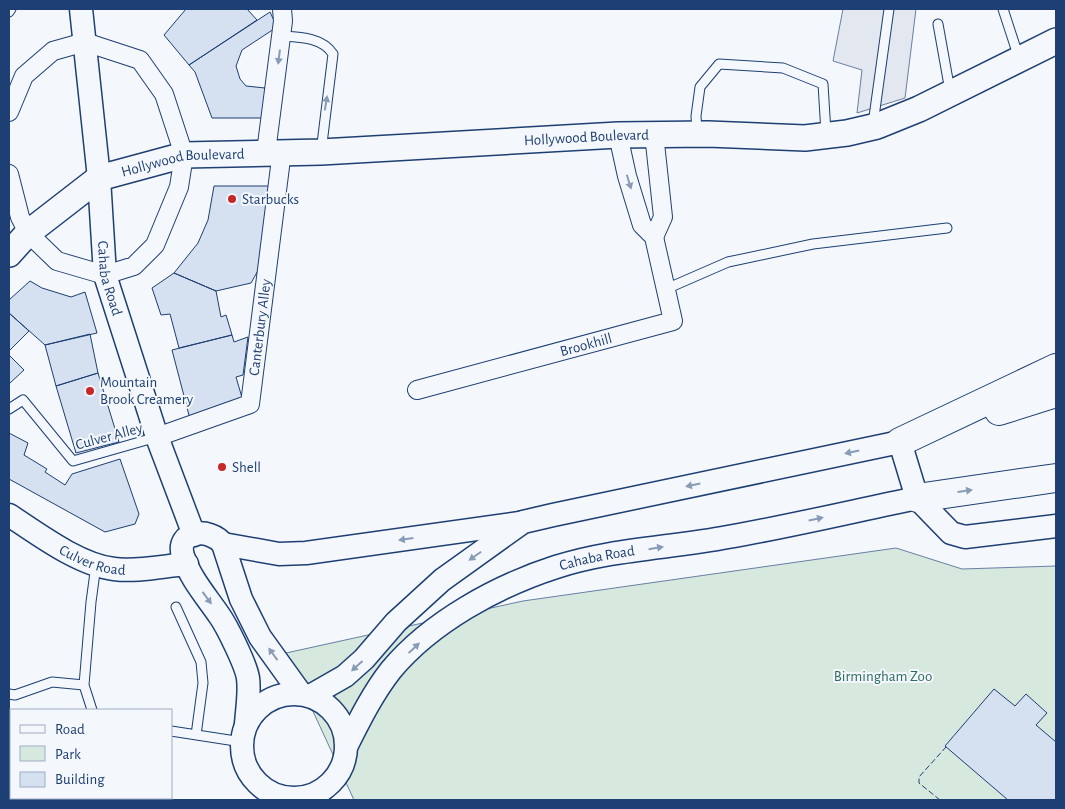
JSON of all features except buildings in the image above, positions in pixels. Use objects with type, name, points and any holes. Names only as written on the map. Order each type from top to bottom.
[{"type":"highway","points":[[900,442],[1056,368]]},
{"type":"highway","points":[[900,442],[1056,393]]},
{"type":"highway","points":[[917,498],[1056,478]]},
{"type":"main road","name":"Hollywood Boulevard","points":[[98,178],[184,155],[320,152],[618,135],[697,134],[805,138],[847,134],[872,127],[950,94],[1056,41]]},
{"type":"main road","points":[[9,254],[28,233],[98,178]]},
{"type":"street","name":"Cahaba Road","points":[[81,9],[98,178],[105,275],[157,437],[194,534],[183,541],[181,548],[200,588],[220,616],[246,673],[248,686],[244,761],[252,792],[290,798],[313,798],[326,788],[335,779],[344,762],[346,745],[369,702],[392,669],[446,620],[476,601],[556,567],[607,556],[728,538],[917,498]]},
{"type":"street","name":"Canterbury Alley","points":[[157,437],[250,404],[274,152],[282,9]]},
{"type":"street","points":[[9,112],[24,76],[53,51],[85,42],[140,60],[164,94],[184,155],[179,187],[155,244],[134,266],[105,275],[57,261],[28,233],[20,217],[9,174]]},
{"type":"street","points":[[654,134],[663,217],[654,237]]},
{"type":"street","name":"Brookhill","points":[[417,390],[673,321],[654,237],[642,225],[627,176],[618,135]]},
{"type":"street","points":[[194,534],[210,533],[218,536],[223,544],[279,554],[306,553],[523,522],[900,442],[917,498],[951,533],[965,537],[1056,526]]},
{"type":"street","name":"Culver Road","points":[[9,515],[52,542],[96,565],[115,569],[187,564]]},
{"type":"street","points":[[244,733],[262,705],[273,698],[285,694],[305,695],[346,676],[435,586],[523,522]]},
{"type":"street","name":"Cahaba Road","points":[[223,544],[241,599],[260,637],[305,695],[322,701],[339,719],[346,745]]},
{"type":"lane","points":[[872,127],[889,9]]},
{"type":"lane","points":[[1003,9],[1020,58]]},
{"type":"lane","points":[[938,24],[950,94]]},
{"type":"lane","points":[[281,36],[307,38],[329,48],[333,54],[320,152]]},
{"type":"lane","points":[[697,134],[696,116],[700,88],[719,64],[783,68],[823,84],[826,136]]},
{"type":"lane","points":[[666,289],[728,262],[813,244],[947,228]]},
{"type":"lane","name":"Culver Alley","points":[[9,409],[23,400],[73,461],[157,437]]},
{"type":"lane","points":[[92,709],[84,685],[96,565]]},
{"type":"lane","points":[[176,607],[201,662],[203,683],[196,735]]},
{"type":"lane","points":[[9,694],[15,695],[52,682],[84,685]]},
{"type":"lane","points":[[172,731],[196,735],[244,733]]},
{"type":"green space","name":"Birmingham Zoo","points":[[896,548],[962,569],[1056,566],[1056,800],[354,800],[286,653],[523,601]]},
{"type":"shaded area","points":[[843,9],[916,9],[905,98],[857,113],[862,70],[833,61]]},
{"type":"fence","points":[[940,800],[919,783],[919,777],[946,747]]},
{"type":"place","name":"Starbucks","points":[[232,199]]},
{"type":"place","name":"Mountain Brook Creamery","points":[[90,391]]},
{"type":"place","name":"Shell","points":[[222,467]]}]
